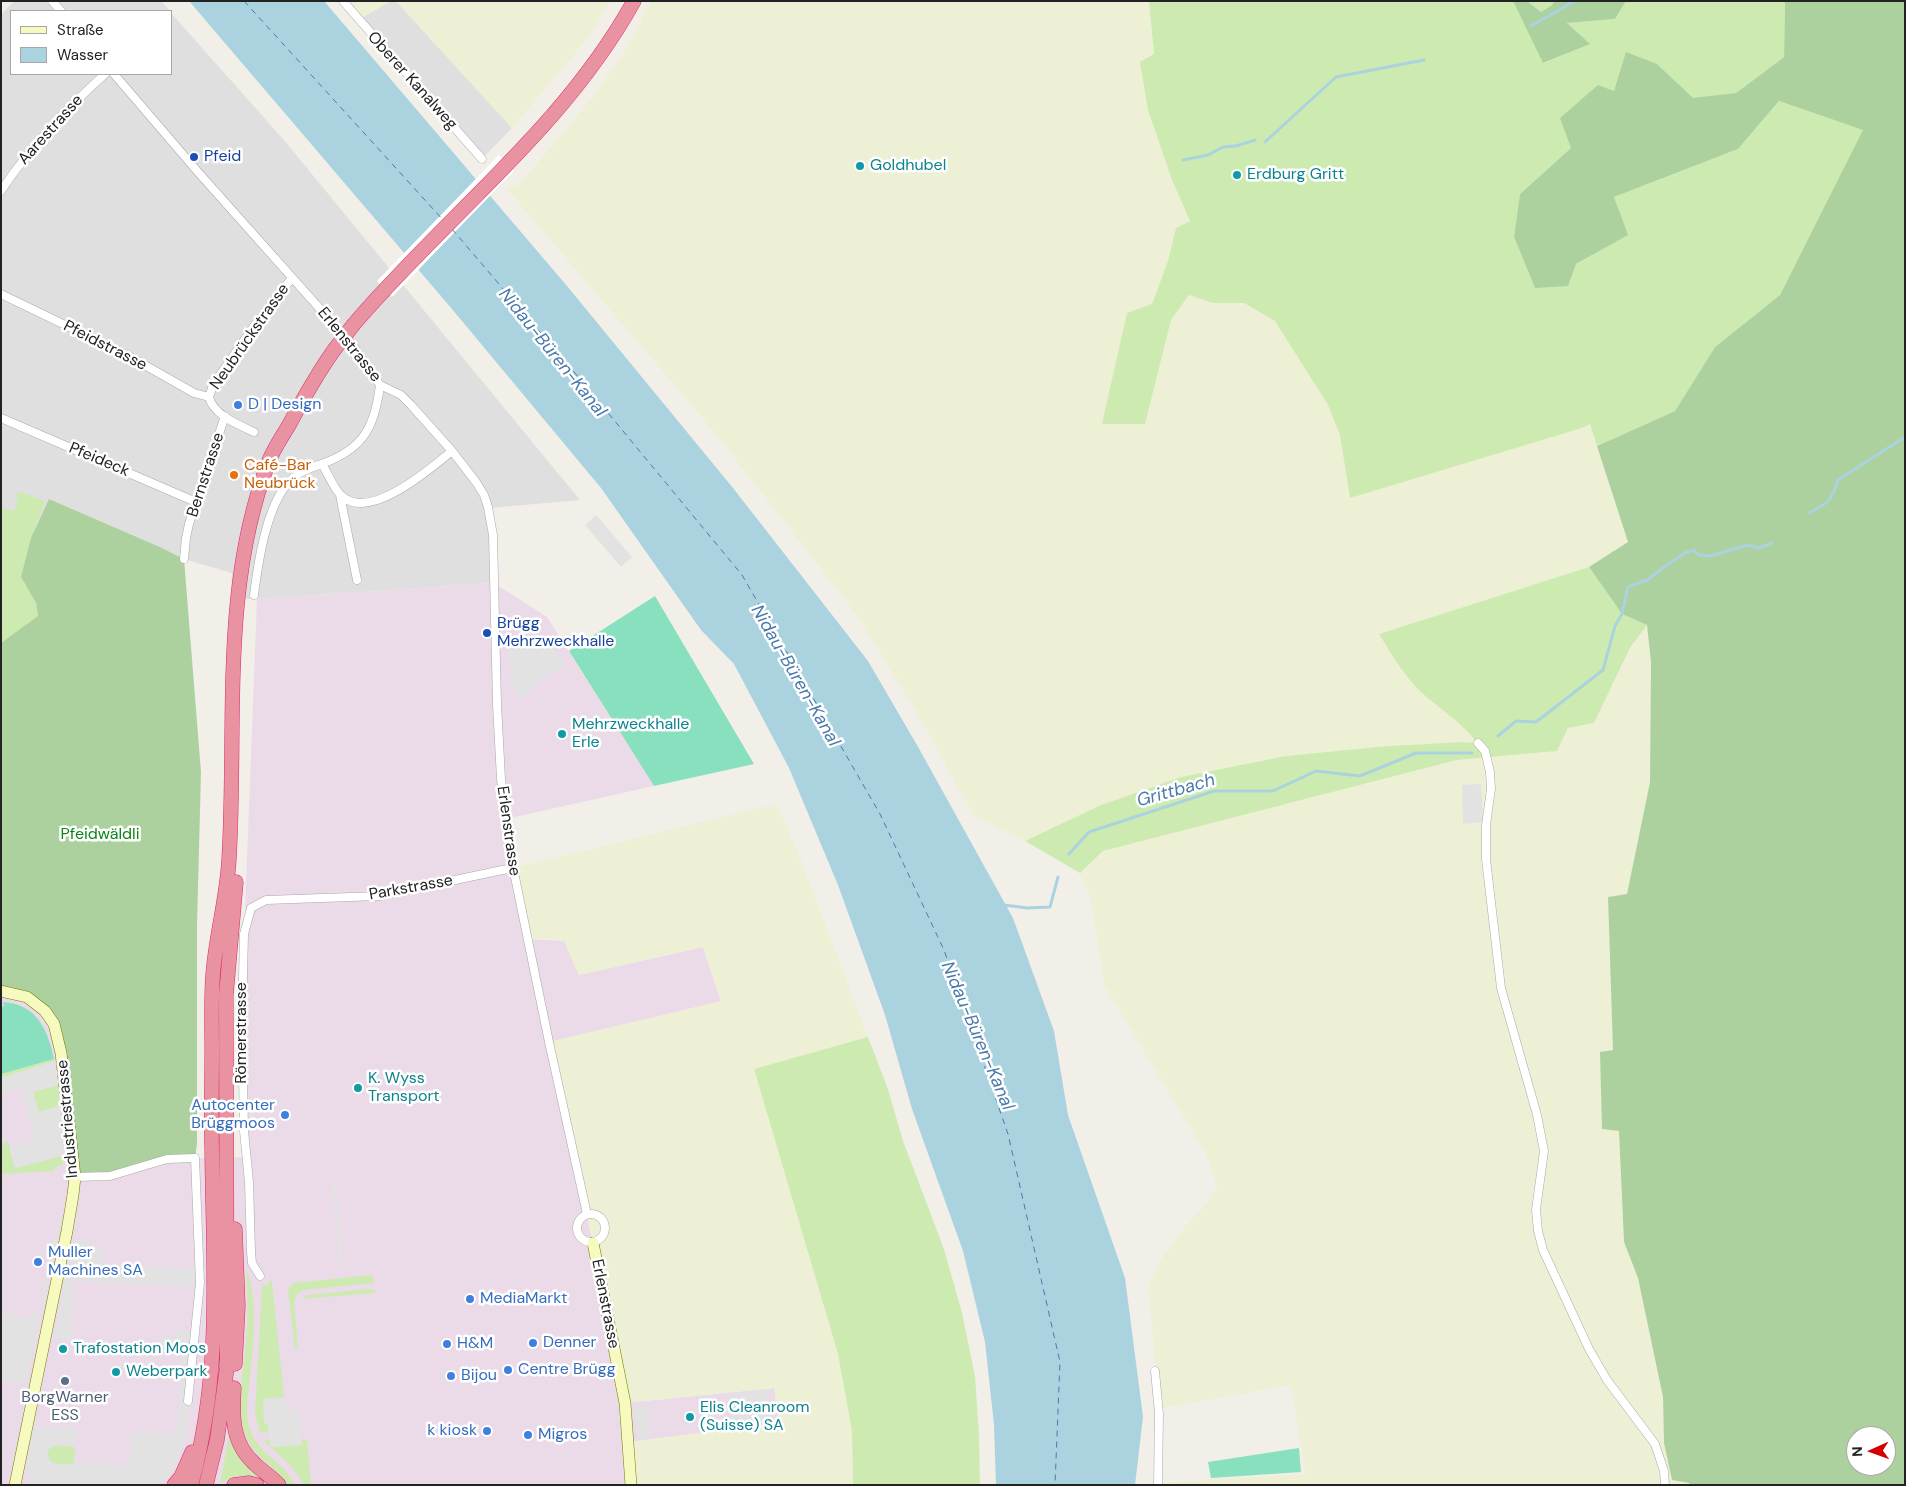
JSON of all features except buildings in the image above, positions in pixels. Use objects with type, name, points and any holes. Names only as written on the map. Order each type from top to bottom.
[{"type":"highway","points":[[191,1485],[206,1420],[214,1349],[216,1287],[212,1148],[212,994],[216,948],[229,860],[234,678],[240,572],[244,545],[260,487],[270,458],[312,383],[354,324],[384,289],[539,131],[583,79],[608,44],[634,1]]},
{"type":"highway","points":[[206,1485],[218,1432],[227,1367],[226,995],[237,861],[244,605],[259,518],[291,420]]},
{"type":"highway","points":[[227,1161],[237,1253],[238,1306],[233,1422],[239,1443],[245,1453],[254,1464],[279,1485]]},
{"type":"highway","points":[[174,1485],[186,1468],[206,1420]]},
{"type":"highway","points":[[234,1485],[249,1483],[258,1485]]},
{"type":"main road","name":"Industriestrasse","points":[[1,991],[27,997],[45,1011],[54,1024],[62,1053],[75,1177],[74,1195],[14,1485]]},
{"type":"main road","name":"Erlenstrasse","points":[[593,1243],[625,1403],[631,1485]]},
{"type":"street","name":"Oberer Kanalweg","points":[[343,1],[482,159]]},
{"type":"street","name":"Aarestrasse","points":[[1,191],[17,168],[67,108],[104,75]]},
{"type":"street","name":"Neubrückstrasse","points":[[115,75],[292,278],[254,326],[213,385],[209,397]]},
{"type":"street","name":"Erlenstrasse","points":[[292,278],[354,347],[380,385],[405,398],[452,451],[480,488],[488,508],[491,523],[501,779],[512,868],[587,1214]]},
{"type":"street","name":"Pfeidstrasse","points":[[1,294],[127,355],[194,393],[209,397]]},
{"type":"street","points":[[254,595],[262,546],[282,491],[297,474],[348,452],[358,444],[368,431],[376,410],[380,385]]},
{"type":"street","name":"Bernstrasse","points":[[184,559],[186,538],[196,502],[225,416],[213,406],[209,397]]},
{"type":"street","points":[[225,416],[254,432]]},
{"type":"street","name":"Pfeideck","points":[[1,418],[196,502]]},
{"type":"street","points":[[340,495],[347,500],[355,502],[368,502],[386,496],[412,483],[452,451]]},
{"type":"street","points":[[322,464],[340,495],[357,580]]},
{"type":"street","points":[[1478,743],[1485,751],[1488,760],[1491,788],[1486,825],[1486,858],[1501,988],[1537,1115],[1544,1151],[1536,1210],[1538,1231],[1543,1250],[1590,1349],[1608,1380],[1655,1444],[1664,1471],[1665,1485]]},
{"type":"street","name":"Parkstrasse","points":[[251,908],[266,900],[379,896],[512,868]]},
{"type":"street","name":"Römerstrasse","points":[[251,908],[244,934],[242,1098],[249,1182],[252,1263],[260,1276]]},
{"type":"street","points":[[75,1177],[110,1176],[167,1159],[195,1158],[200,1284],[188,1401]]},
{"type":"street","points":[[587,1214],[600,1217],[605,1225],[601,1238],[593,1243],[584,1242],[576,1231],[577,1223],[587,1214]]},
{"type":"street","points":[[1155,1371],[1159,1414],[1158,1485]]},
{"type":"shaded area","points":[[14,1],[161,1],[169,10],[10,10],[10,75],[172,75],[172,14],[283,139],[580,500],[489,508],[494,583],[257,599],[231,599],[232,573],[184,559],[49,499],[1,643],[1,15]]},
{"type":"shaded area","points":[[391,1],[396,1],[512,128],[482,159],[358,20]]},
{"type":"shaded area","points":[[596,515],[632,557],[621,567],[585,525]]},
{"type":"shaded area","points":[[494,583],[547,617],[654,786],[515,817],[506,825],[527,939],[565,941],[579,975],[703,947],[721,1001],[586,1210],[625,1403],[774,1388],[779,1423],[629,1442],[631,1485],[1,1485],[1,991],[27,997],[167,1159],[246,1157],[243,959],[250,908],[245,911],[257,599]]},
{"type":"shaded area","points":[[546,638],[565,664],[531,687],[533,691],[521,699],[509,680],[515,676],[507,661],[509,647]]},
{"type":"shaded area","points":[[1481,784],[1483,822],[1463,824],[1462,785]]},
{"type":"shaded area","points":[[55,1061],[58,1085],[33,1092],[39,1112],[60,1106],[63,1130],[60,1132],[65,1155],[15,1168],[9,1147],[36,1139],[20,1088],[1,1093],[1,1078]]},
{"type":"shaded area","points":[[336,1183],[343,1265],[340,1265],[332,1184]]},
{"type":"shaded area","points":[[59,1210],[62,1211],[43,1304],[40,1304]]},
{"type":"shaded area","points":[[90,1238],[90,1246],[103,1247],[102,1264],[195,1269],[194,1287],[74,1281],[71,1339],[54,1339],[71,1244]]},
{"type":"shaded area","points":[[1,1312],[30,1319],[32,1312],[41,1313],[26,1383],[1,1381]]},
{"type":"shaded area","points":[[177,1330],[198,1332],[193,1387],[184,1440],[177,1464],[167,1478],[158,1485],[28,1485],[27,1461],[33,1427],[76,1428],[75,1447],[54,1445],[47,1451],[49,1460],[59,1465],[73,1464],[74,1462],[130,1465],[131,1431],[177,1433],[183,1346],[159,1346],[160,1337],[176,1337]]},
{"type":"shaded area","points":[[766,1390],[770,1423],[732,1428],[728,1395]]},
{"type":"shaded area","points":[[284,1397],[288,1408],[300,1412],[302,1445],[270,1447],[268,1424],[264,1424],[263,1399]]},
{"type":"shaded area","points":[[647,1405],[651,1437],[638,1439],[634,1407]]},
{"type":"green space","points":[[343,1],[391,1],[358,20]]},
{"type":"green space","points":[[396,1],[610,1],[588,38],[512,128]]},
{"type":"green space","points":[[652,1],[1149,1],[1154,54],[1148,110],[1172,180],[1190,221],[1176,228],[1168,261],[1152,304],[1145,424],[1171,320],[1189,295],[1213,303],[1244,303],[1275,321],[1328,405],[1340,435],[1350,497],[1590,424],[1628,542],[1589,567],[1379,634],[1390,653],[1421,692],[1463,726],[1478,743],[1388,746],[1286,756],[1181,777],[1101,805],[1025,841],[974,816],[918,715],[857,615],[712,429],[506,188],[519,184],[524,179],[595,94],[627,47]]},
{"type":"green space","points":[[1149,1],[1513,1],[1544,63],[1589,44],[1567,23],[1615,19],[1626,1],[1785,1],[1784,57],[1736,93],[1693,99],[1657,64],[1614,91],[1571,148],[1520,194],[1514,237],[1535,288],[1627,235],[1614,197],[1738,149],[1779,101],[1864,130],[1780,295],[1715,347],[1675,411],[1597,446],[1590,424],[1350,498],[1340,435],[1328,405],[1275,321],[1244,303],[1213,303],[1189,295],[1171,320],[1145,424],[1102,424],[1127,313],[1152,304],[1168,261],[1176,228],[1190,221],[1172,180],[1148,110],[1140,62],[1154,54]]},
{"type":"green space","points":[[1513,1],[1527,1],[1541,12],[1552,5],[1554,1],[1626,1],[1615,19],[1567,23],[1590,44],[1543,63]]},
{"type":"green space","points":[[1527,1],[1554,1],[1552,5],[1541,12]]},
{"type":"green space","points":[[1785,1],[1905,1],[1905,1485],[1690,1485],[1689,1483],[1672,1480],[1664,1443],[1663,1397],[1638,1278],[1624,1242],[1619,1131],[1602,1129],[1600,1052],[1613,1050],[1608,897],[1627,894],[1650,782],[1651,662],[1647,625],[1622,614],[1589,567],[1628,542],[1597,446],[1675,411],[1715,347],[1780,295],[1863,130],[1779,101],[1738,149],[1614,197],[1628,235],[1576,264],[1568,286],[1535,288],[1514,237],[1520,194],[1571,148],[1560,118],[1598,85],[1614,91],[1626,52],[1657,64],[1693,98],[1736,93],[1784,57]]},
{"type":"green space","points":[[21,492],[45,501],[36,524],[21,577],[36,603],[38,617],[1,643],[1,507],[14,511],[18,498],[15,495]]},
{"type":"green space","name":"Pfeidwäldli","points":[[49,499],[184,559],[201,772],[197,926],[197,1144],[195,1158],[167,1159],[110,1176],[75,1177],[61,1053],[45,1011],[1,991],[1,643],[38,616],[36,603],[21,577],[31,538]]},
{"type":"green space","points":[[1589,567],[1622,614],[1647,625],[1630,648],[1594,723],[1568,728],[1557,751],[1457,760],[1103,851],[1080,873],[1025,841],[1101,805],[1181,777],[1286,756],[1388,746],[1477,743],[1458,723],[1416,687],[1379,634]]},
{"type":"green space","points":[[655,596],[754,764],[654,786],[569,651]]},
{"type":"green space","points":[[1647,625],[1651,662],[1650,782],[1627,894],[1608,897],[1613,1050],[1600,1052],[1602,1129],[1619,1131],[1624,1242],[1638,1278],[1663,1397],[1664,1443],[1690,1485],[1158,1485],[1158,1483],[1305,1474],[1291,1385],[1159,1409],[1148,1286],[1161,1260],[1183,1229],[1207,1203],[1217,1186],[1207,1156],[1104,985],[1091,899],[1080,874],[1103,851],[1457,760],[1557,751],[1568,728],[1594,723],[1631,648]]},
{"type":"green space","points":[[776,804],[796,847],[868,1037],[754,1070],[838,1354],[852,1431],[853,1485],[631,1485],[629,1442],[779,1423],[774,1388],[625,1403],[593,1243],[549,1042],[721,1001],[703,947],[579,975],[564,941],[527,939],[512,868]]},
{"type":"green space","points":[[3,1002],[24,1008],[39,1020],[48,1038],[54,1059],[1,1074],[1,1007],[4,1006]]},
{"type":"green space","points":[[868,1037],[888,1089],[903,1141],[944,1249],[962,1313],[975,1376],[980,1485],[853,1485],[852,1431],[838,1354],[754,1069]]},
{"type":"green space","points":[[54,1059],[54,1061],[1,1078],[1,1074]]},
{"type":"green space","points":[[58,1085],[60,1106],[39,1112],[33,1092]]},
{"type":"green space","points":[[8,1142],[15,1168],[65,1155],[66,1158],[62,1165],[56,1167],[54,1171],[1,1174],[1,1144]]},
{"type":"green space","points":[[246,1268],[253,1294],[254,1308],[247,1405],[249,1426],[257,1443],[284,1469],[295,1485],[288,1485],[253,1449],[244,1431],[241,1419],[240,1393],[247,1323]]},
{"type":"green space","points":[[373,1275],[374,1283],[303,1290],[298,1293],[294,1301],[298,1350],[295,1349],[288,1289],[294,1283]]},
{"type":"green space","points":[[269,1280],[272,1281],[284,1397],[263,1400],[265,1424],[268,1423],[269,1432],[260,1433],[255,1413],[262,1285],[269,1285]]},
{"type":"green space","points":[[367,1289],[375,1290],[375,1293],[301,1299],[308,1295]]},
{"type":"green space","points":[[229,1436],[234,1446],[259,1476],[237,1476],[220,1483]]},
{"type":"green space","points":[[270,1438],[271,1447],[302,1444],[302,1440],[307,1439],[311,1485],[305,1485],[290,1465],[264,1441]]},
{"type":"green space","points":[[54,1445],[75,1447],[74,1464],[56,1464],[50,1460],[47,1451]]},
{"type":"green space","points":[[1299,1448],[1301,1472],[1211,1478],[1208,1462]]},
{"type":"water","name":"Nidau-Büren-Kanal","points":[[189,1],[324,1],[567,286],[733,488],[868,661],[1013,918],[1054,1031],[1068,1115],[1125,1278],[1143,1417],[1135,1485],[996,1485],[994,1425],[985,1342],[963,1251],[912,1109],[885,1015],[838,885],[789,768],[734,664],[701,630],[601,488],[452,309]]},
{"type":"pier","points":[[499,155],[514,171],[392,297],[377,281]]},
{"type":"waterway","points":[[1531,26],[1575,1]]},
{"type":"waterway","points":[[1265,142],[1336,77],[1424,60]]},
{"type":"waterway","points":[[1183,160],[1208,155],[1223,147],[1236,146],[1255,140]]},
{"type":"waterway","name":"Grittbach","points":[[1809,513],[1828,501],[1838,480],[1905,437]]},
{"type":"waterway","name":"Grittbach","points":[[1498,736],[1516,721],[1536,722],[1603,670],[1615,626],[1622,614],[1628,587],[1647,580],[1685,553],[1694,550],[1699,555],[1710,556],[1748,545],[1759,548],[1772,543]]},
{"type":"waterway","name":"Grittbach","points":[[1069,854],[1089,832],[1214,791],[1273,791],[1316,771],[1360,776],[1416,753],[1472,753]]},
{"type":"waterway","points":[[1004,905],[1027,908],[1050,907],[1058,877]]},
{"type":"ferry route","points":[[244,1],[444,221]]},
{"type":"ferry route","points":[[452,229],[580,379],[742,575],[880,814],[944,950],[1008,1134],[1060,1362],[1055,1485]]},
{"type":"place","name":"Pfeid","points":[[194,157]]},
{"type":"place","name":"Goldhubel","points":[[860,166]]},
{"type":"place","name":"Erdburg Gritt","points":[[1237,175]]},
{"type":"place","name":"D | Design","points":[[238,405]]},
{"type":"place","name":"Café-Bar Neubrück","points":[[234,475]]},
{"type":"place","name":"Brügg Mehrzweckhalle","points":[[487,633]]},
{"type":"place","name":"Mehrzweckhalle Erle","points":[[562,734]]},
{"type":"place","name":"K. Wyss Transport","points":[[358,1088]]},
{"type":"place","name":"Autocenter Brüggmoos","points":[[285,1115]]},
{"type":"place","name":"Muller Machines SA","points":[[38,1262]]},
{"type":"place","name":"MediaMarkt","points":[[470,1299]]},
{"type":"place","name":"Denner","points":[[533,1343]]},
{"type":"place","name":"H&M","points":[[447,1344]]},
{"type":"place","name":"Trafostation Moos","points":[[63,1349]]},
{"type":"place","name":"Centre Brügg","points":[[508,1370]]},
{"type":"place","name":"Weberpark","points":[[116,1372]]},
{"type":"place","name":"Bijou","points":[[451,1376]]},
{"type":"place","name":"BorgWarner ESS","points":[[65,1381]]},
{"type":"place","name":"Elis Cleanroom (Suisse) SA","points":[[690,1417]]},
{"type":"place","name":"k kiosk","points":[[487,1431]]},
{"type":"place","name":"Migros","points":[[528,1435]]}]
